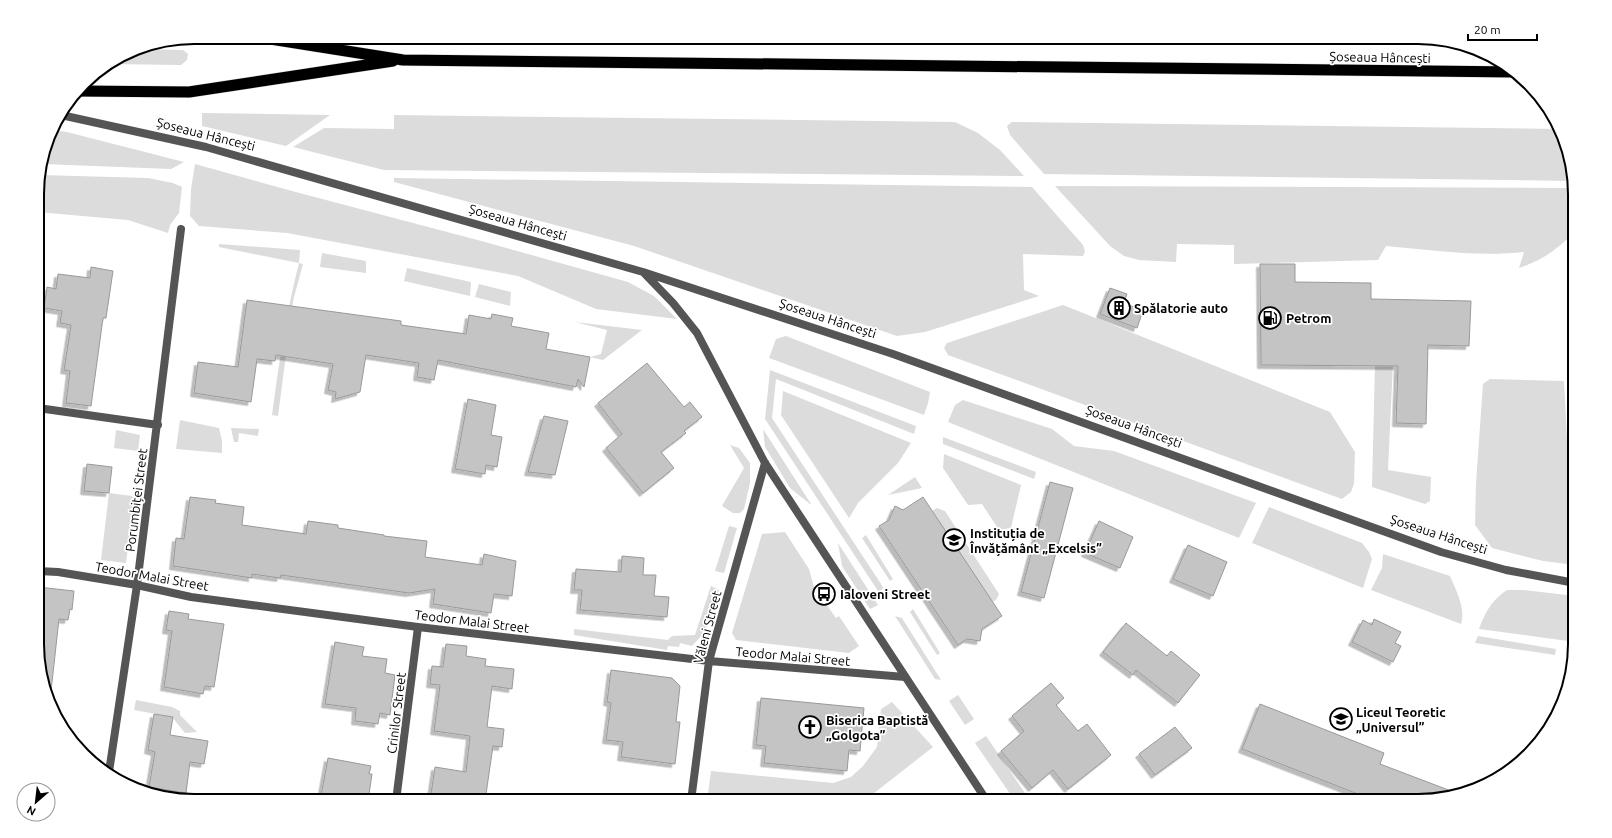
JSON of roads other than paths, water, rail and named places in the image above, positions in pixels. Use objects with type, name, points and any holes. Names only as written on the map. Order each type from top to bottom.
[{"type":"highway","name":"Șoseaua Hâncești","points":[[302,44],[403,60],[1505,72]]},
{"type":"highway","name":"Șoseaua Hâncești","points":[[85,91],[189,92],[403,60]]},
{"type":"street","name":"Șoseaua Hâncești","points":[[66,116],[206,147],[643,272],[894,354],[1441,552],[1506,570],[1568,583]]},
{"type":"street","name":"Porumbiței Street","points":[[110,768],[137,585],[158,425],[181,229]]},
{"type":"street","points":[[643,272],[673,303],[696,333],[766,463],[982,794]]},
{"type":"street","points":[[44,409],[158,425]]},
{"type":"street","name":"Văleni Street","points":[[692,794],[709,661],[766,463]]},
{"type":"street","name":"Teodor Malai Street","points":[[44,571],[58,572],[137,585],[191,597],[418,627],[709,661],[905,677]]},
{"type":"street","name":"Crinilor Street","points":[[397,794],[418,627]]},
{"type":"place","name":"Spălatorie auto","points":[[1119,308]]},
{"type":"place","name":"Petrom","points":[[1270,318]]},
{"type":"place","name":"Instituția de Învățământ „Excelsis”","points":[[954,540]]},
{"type":"place","name":"Ialoveni Street","points":[[824,594]]},
{"type":"place","name":"Liceul Teoretic „Universul”","points":[[1341,719]]},
{"type":"place","name":"Biserica Baptistă „Golgota”","points":[[810,727]]}]
